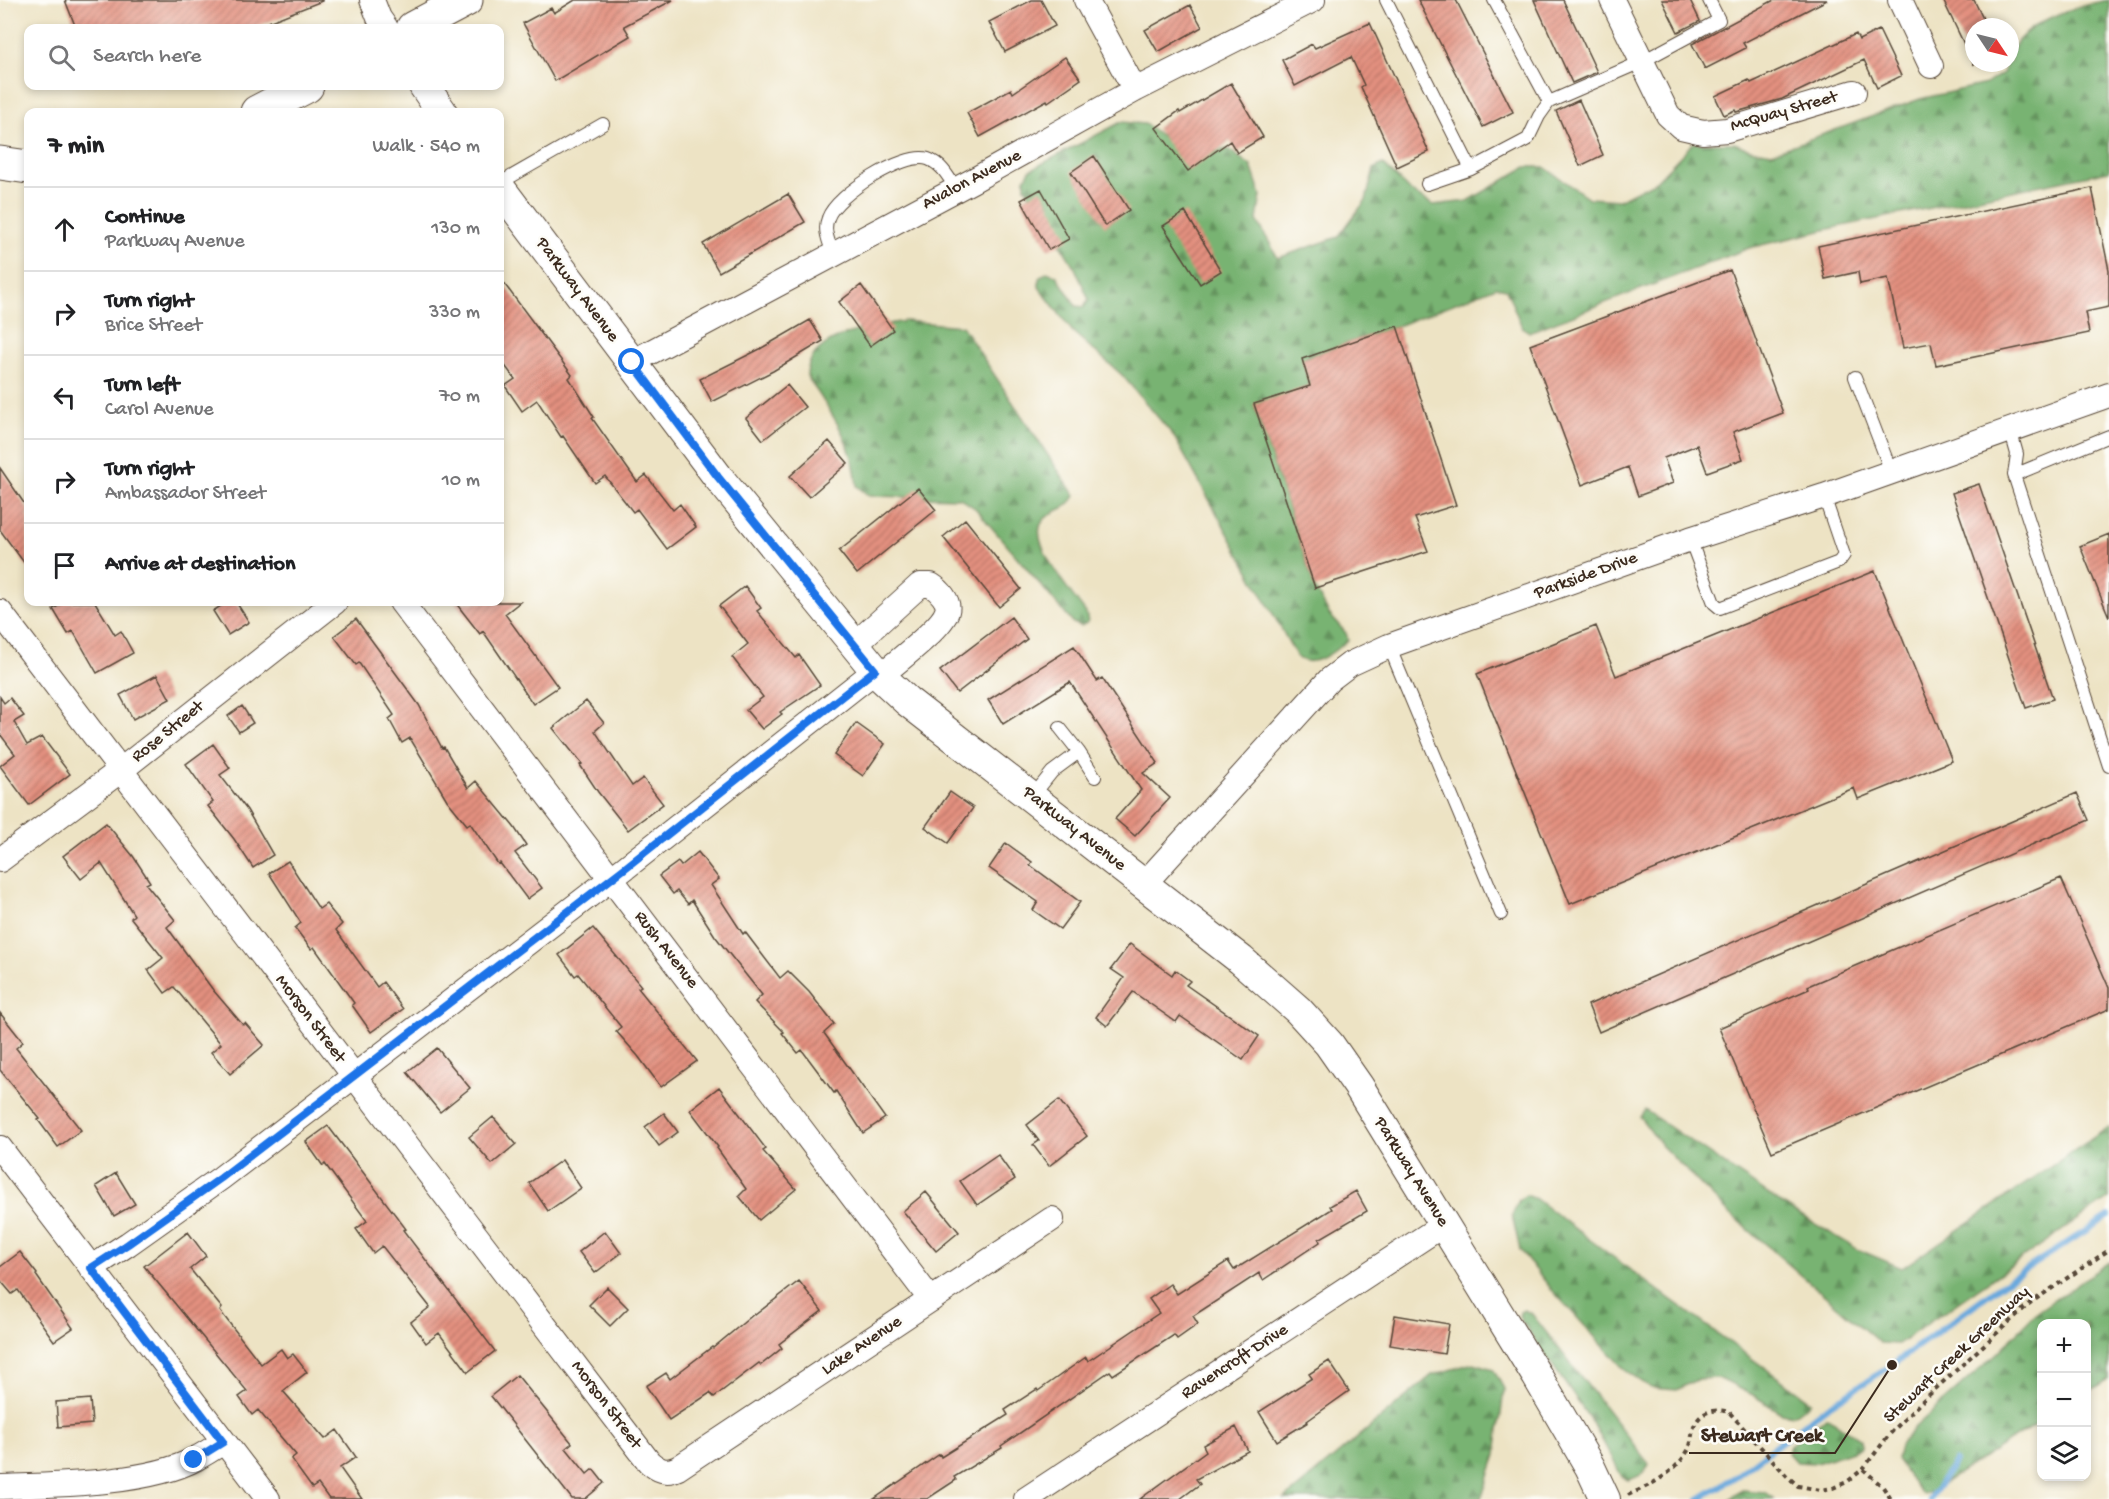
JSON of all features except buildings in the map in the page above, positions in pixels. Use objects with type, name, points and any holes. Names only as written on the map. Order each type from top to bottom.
[{"type":"main road","points":[[421,24],[466,0]]},
{"type":"main road","points":[[265,108],[300,90]]},
{"type":"main road","points":[[0,163],[24,166]]},
{"type":"street","points":[[372,0],[383,24]]},
{"type":"street","points":[[1086,0],[1135,90]]},
{"type":"street","name":"Avalon Avenue","points":[[632,362],[956,189],[1135,90],[1313,0]]},
{"type":"street","name":"McQuay Street","points":[[1612,0],[1668,115],[1680,127],[1702,132],[1727,130],[1854,92]]},
{"type":"street","points":[[1900,0],[1931,66]]},
{"type":"street","points":[[427,90],[439,108]]},
{"type":"street","name":"Parkway Avenue","points":[[504,191],[718,477],[877,673],[908,701],[1241,960],[1298,1010],[1329,1044],[1359,1087],[1608,1497]]},
{"type":"street","name":"Parkside Drive","points":[[1144,884],[1329,680],[1350,664],[1389,646],[1690,539],[1824,495],[2109,395]]},
{"type":"street","points":[[91,1268],[221,1178],[935,628],[948,610],[947,603],[931,585],[920,585],[854,645]]},
{"type":"street","name":"Rose Street","points":[[0,860],[121,770],[330,606]]},
{"type":"street","name":"Rush Avenue","points":[[404,606],[931,1300]]},
{"type":"street","name":"Morson Street","points":[[0,612],[649,1462],[658,1469],[672,1471]]},
{"type":"street","points":[[0,1148],[268,1499]]},
{"type":"street","name":"Lake Avenue","points":[[672,1471],[1052,1219]]},
{"type":"street","name":"Ravencroft Drive","points":[[1026,1499],[1443,1225]]},
{"type":"street","points":[[0,1487],[108,1480],[146,1475],[194,1460],[223,1442]]},
{"type":"lane","points":[[1386,0],[1471,169]]},
{"type":"lane","points":[[1494,0],[1549,102]]},
{"type":"lane","points":[[1427,184],[1471,169],[1528,139],[1549,102],[1641,62],[1719,20],[1709,0]]},
{"type":"lane","points":[[504,184],[603,124]]},
{"type":"lane","points":[[833,254],[826,232],[827,220],[832,209],[859,186],[885,171],[915,158],[927,159],[938,165],[956,189]]},
{"type":"lane","points":[[1855,376],[1892,471]]},
{"type":"lane","points":[[2010,429],[2017,454],[2014,475],[2109,766]]},
{"type":"lane","points":[[2014,475],[2109,436]]},
{"type":"lane","points":[[1690,539],[1714,603],[1720,608],[1839,562],[1844,555],[1824,495]]},
{"type":"lane","points":[[1389,646],[1501,914]]},
{"type":"lane","points":[[1060,728],[1095,777]]},
{"type":"lane","points":[[1032,798],[1052,772],[1079,752]]},
{"type":"path","name":"Stewart Creek Greenway","points":[[1608,1497],[1642,1489],[1667,1473],[1688,1452],[1698,1419],[1707,1412],[1718,1409],[1730,1412],[1798,1486],[1821,1490],[1847,1482],[1863,1469],[1889,1435],[1920,1403],[2030,1303],[2109,1250]]},
{"type":"path","points":[[1863,1469],[1883,1487],[1891,1499]]},
{"type":"green space","points":[[2109,0],[2109,171],[1833,228],[1749,248],[1529,332],[1522,327],[1506,289],[1496,287],[1397,326],[1302,359],[1310,386],[1254,405],[1315,588],[1329,614],[1346,633],[1348,640],[1324,658],[1317,660],[1303,660],[1297,657],[1173,435],[1122,375],[1073,332],[1039,287],[1039,278],[1047,272],[1057,276],[1076,306],[1084,307],[1089,300],[1075,268],[1025,187],[1025,179],[1030,170],[1121,122],[1145,124],[1184,152],[1195,157],[1228,149],[1251,166],[1261,195],[1257,220],[1278,258],[1338,237],[1366,200],[1374,169],[1383,164],[1410,191],[1433,205],[1468,201],[1526,167],[1544,167],[1589,198],[1619,200],[1656,181],[1693,143],[1734,143],[1772,153],[1920,99],[1986,84],[2003,72],[2019,72],[2019,40],[2021,37],[2048,19],[2080,6]]},
{"type":"green space","points":[[905,321],[962,326],[1075,496],[1068,505],[1047,517],[1039,530],[1046,554],[1086,613],[1088,622],[1081,626],[1073,623],[976,509],[960,498],[869,496],[857,486],[855,470],[846,441],[807,376],[810,362],[818,351],[844,335]]},
{"type":"green space","points":[[1645,1110],[1784,1205],[1857,1249],[1902,1268],[2109,1127],[2109,1198],[1898,1344],[1880,1343],[1729,1213],[1661,1145],[1640,1117]]},
{"type":"green space","points":[[1526,1195],[1536,1199],[1811,1402],[1794,1415],[1781,1413],[1753,1395],[1718,1378],[1698,1379],[1677,1390],[1651,1388],[1625,1370],[1552,1290],[1520,1250],[1512,1215],[1519,1200]]},
{"type":"green space","points":[[2109,1262],[2109,1379],[2091,1390],[2091,1319],[2037,1319],[2037,1424],[1928,1493],[1921,1494],[1897,1459],[1900,1445],[1914,1428],[1997,1353],[2038,1311]]},
{"type":"green space","points":[[1524,1310],[1532,1314],[1649,1464],[1641,1475],[1628,1480],[1622,1477],[1594,1425],[1519,1317],[1520,1312]]},
{"type":"green space","points":[[1473,1363],[1493,1369],[1504,1389],[1496,1455],[1481,1499],[1285,1499],[1432,1375]]},
{"type":"green space","points":[[1827,1417],[1861,1440],[1861,1448],[1817,1463],[1796,1462],[1788,1453],[1790,1445]]},
{"type":"green space","points":[[1742,1490],[1764,1492],[1774,1499],[1730,1499]]},
{"type":"waterway","points":[[1699,1499],[1735,1477],[1824,1409],[1892,1365],[2004,1283],[2109,1216]]},
{"type":"waterway","points":[[1929,1499],[1955,1462]]},
{"type":"place","name":"Stewart Creek","points":[[1892,1365]]},
{"type":"route","points":[[194,1460],[223,1442],[91,1268],[221,1178],[625,868],[875,670],[718,477],[632,362]]}]
